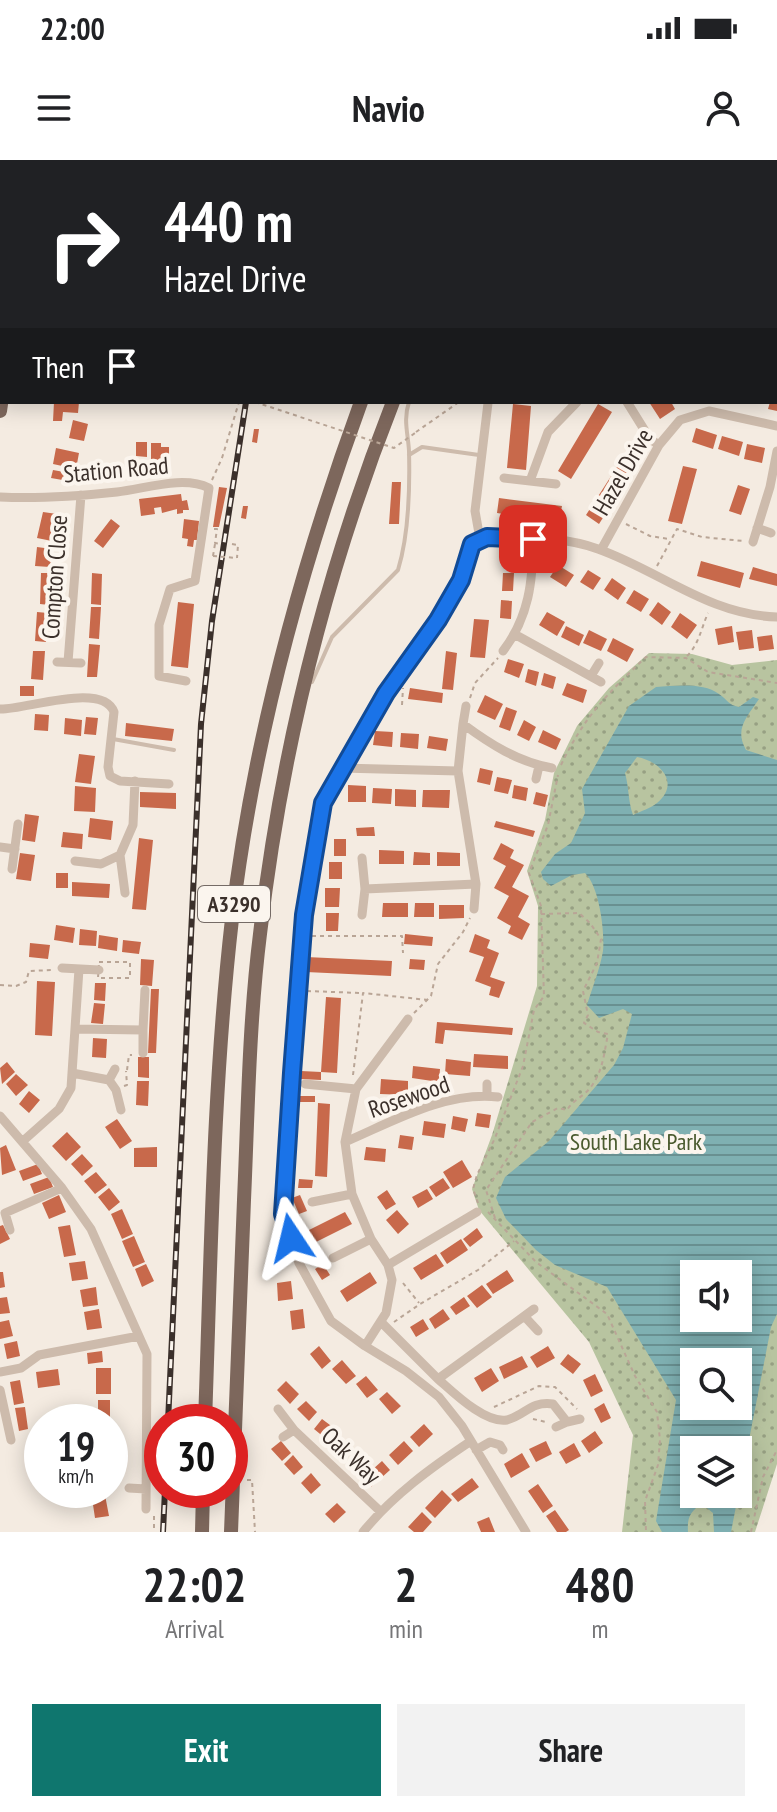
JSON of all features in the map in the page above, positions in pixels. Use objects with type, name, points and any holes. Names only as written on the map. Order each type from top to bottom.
[{"type":"main road","name":"A3290","points":[[206,1404],[219,1067],[239,864],[281,657],[327,498],[360,404]]},
{"type":"main road","name":"A3290","points":[[231,1532],[249,1074],[256,970],[272,848],[299,712],[341,549],[392,404]]},
{"type":"main road","points":[[202,1532],[203,1508]]},
{"type":"street","points":[[488,404],[475,511],[480,539],[472,544],[461,580],[438,620],[386,693],[323,803],[302,936],[283,1214],[299,1263],[331,1321],[439,1397],[462,1426],[526,1532]]},
{"type":"street","points":[[530,481],[548,432],[575,404]]},
{"type":"street","points":[[628,404],[650,439],[659,445]]},
{"type":"street","name":"Hazel Drive","points":[[601,550],[659,445],[680,420],[709,411],[777,426]]},
{"type":"street","points":[[753,542],[777,451]]},
{"type":"street","points":[[504,478],[556,484]]},
{"type":"street","name":"Station Road","points":[[0,497],[81,495],[180,483],[209,488]]},
{"type":"street","points":[[186,681],[159,676],[159,625],[170,589],[195,581],[209,488]]},
{"type":"street","name":"Compton Close","points":[[81,495],[63,662],[81,663]]},
{"type":"street","points":[[757,528],[771,533]]},
{"type":"street","name":"Hazel Drive","points":[[480,539],[576,542],[601,550],[712,605],[757,617],[777,617]]},
{"type":"street","points":[[503,651],[516,635],[533,581],[533,539]]},
{"type":"street","points":[[516,635],[601,682]]},
{"type":"street","points":[[591,676],[599,663]]},
{"type":"street","points":[[0,709],[15,710],[65,698],[98,699],[113,708],[110,776],[120,781],[169,784]]},
{"type":"street","points":[[466,706],[458,771],[464,793],[476,884],[474,909]]},
{"type":"street","points":[[463,724],[491,745],[539,766],[552,768]]},
{"type":"street","points":[[536,779],[539,766]]},
{"type":"street","points":[[341,768],[458,771]]},
{"type":"street","points":[[125,893],[120,855],[133,825],[135,781]]},
{"type":"street","points":[[12,869],[18,824]]},
{"type":"street","points":[[0,847],[15,849]]},
{"type":"street","points":[[75,861],[101,864],[120,855]]},
{"type":"street","points":[[362,858],[365,889],[362,915]]},
{"type":"street","points":[[365,889],[476,884]]},
{"type":"street","points":[[62,968],[99,970]]},
{"type":"street","points":[[23,1141],[64,1103],[71,1088],[79,969]]},
{"type":"street","points":[[143,1053],[145,990]]},
{"type":"street","points":[[365,1346],[385,1326],[392,1280],[388,1265],[371,1239],[352,1194],[345,1142],[354,1089],[408,1019]]},
{"type":"street","points":[[76,1029],[143,1030]]},
{"type":"street","points":[[109,1080],[115,1069]]},
{"type":"street","points":[[72,1073],[109,1080],[116,1090],[121,1110]]},
{"type":"street","points":[[305,1084],[354,1089]]},
{"type":"street","name":"Rosewood","points":[[487,1084],[487,1096]]},
{"type":"street","name":"Rosewood","points":[[345,1142],[442,1102],[498,1097]]},
{"type":"street","points":[[0,1116],[62,1188],[91,1229],[147,1354],[149,1404]]},
{"type":"street","points":[[10,1230],[3,1209],[62,1188]]},
{"type":"street","points":[[312,1202],[352,1194]]},
{"type":"street","points":[[461,1208],[477,1211]]},
{"type":"street","points":[[388,1265],[477,1211]]},
{"type":"street","points":[[333,1258],[371,1239]]},
{"type":"street","points":[[438,1379],[534,1309]]},
{"type":"street","points":[[525,1317],[538,1331]]},
{"type":"street","points":[[385,1326],[438,1379],[466,1403],[493,1419],[507,1420],[540,1402],[553,1404],[567,1422]]},
{"type":"street","points":[[0,1372],[21,1368],[39,1355],[139,1336]]},
{"type":"street","points":[[0,1390],[2,1414],[11,1440]]},
{"type":"street","name":"Oak Way","points":[[278,1409],[294,1430],[381,1512]]},
{"type":"street","points":[[556,1427],[580,1419]]},
{"type":"street","name":"Oak Way","points":[[283,1437],[294,1430]]},
{"type":"street","points":[[363,1532],[381,1512],[439,1463],[473,1446],[490,1442],[500,1445],[503,1450]]},
{"type":"street","points":[[129,1488],[144,1487]]},
{"type":"lane","points":[[299,712],[332,637],[398,570],[407,503],[409,455],[404,424],[409,404]]},
{"type":"lane","points":[[409,455],[422,447],[482,455]]},
{"type":"lane","points":[[111,739],[174,750]]},
{"type":"path","points":[[209,488],[238,404]]},
{"type":"path","points":[[261,404],[394,448],[456,404]]},
{"type":"path","points":[[618,520],[650,536],[670,539]]},
{"type":"path","points":[[653,575],[677,529],[702,537],[753,542]]},
{"type":"path","points":[[215,543],[213,556],[237,558],[238,545],[232,544]]},
{"type":"path","points":[[686,658],[697,646],[712,605]]},
{"type":"path","points":[[466,706],[475,683],[503,651]]},
{"type":"path","points":[[496,1219],[477,1211],[473,1189],[523,1066],[534,1010],[544,996],[541,906],[529,873],[548,825],[559,771],[577,732],[613,689],[646,657],[686,658],[708,672],[777,683]]},
{"type":"path","points":[[408,1019],[428,1000],[438,964],[463,932],[474,909]]},
{"type":"path","points":[[541,914],[579,913],[601,939],[597,963],[583,991],[588,1015],[584,1023],[608,1034],[605,1057],[588,1091],[572,1101],[567,1110],[558,1108],[532,1122],[486,1190],[496,1219],[536,1262],[607,1314],[635,1376],[657,1412],[660,1440],[658,1465],[645,1501],[646,1532]]},
{"type":"path","points":[[302,936],[402,936],[403,953]]},
{"type":"path","points":[[99,962],[130,962],[130,978],[98,978],[99,970],[99,962]]},
{"type":"path","points":[[0,985],[16,986],[26,982],[29,971],[62,968]]},
{"type":"path","points":[[298,991],[363,993],[428,1000]]},
{"type":"path","points":[[354,1089],[363,993]]},
{"type":"path","points":[[116,1090],[127,1085],[129,1055],[143,1053]]},
{"type":"path","points":[[115,1069],[127,1071]]},
{"type":"path","points":[[385,1326],[478,1270],[515,1240]]},
{"type":"path","points":[[388,1265],[420,1304]]},
{"type":"path","points":[[523,1423],[535,1419],[556,1427]]},
{"type":"path","points":[[751,1532],[763,1477],[777,1450]]},
{"type":"path","points":[[248,1480],[252,1480],[255,1532]]},
{"type":"green space","name":"South Lake Park","points":[[649,653],[692,654],[732,665],[777,660],[777,1464],[755,1532],[622,1532],[633,1435],[589,1342],[479,1210],[472,1189],[492,1135],[537,986],[538,906],[527,871],[545,820],[554,773],[577,726],[609,688]]},
{"type":"water","name":"South Lake Park","points":[[656,687],[705,688],[739,707],[753,697],[759,699],[746,718],[741,736],[746,750],[777,760],[777,1314],[771,1327],[750,1436],[680,1436],[680,1508],[696,1508],[690,1515],[688,1532],[662,1532],[656,1521],[676,1400],[607,1287],[555,1265],[536,1250],[506,1219],[496,1198],[505,1177],[549,1141],[614,1065],[623,1048],[632,1014],[623,1009],[599,1018],[587,1005],[603,951],[602,921],[590,879],[585,873],[572,875],[551,886],[543,879],[541,872],[555,854],[571,843],[585,813],[582,789],[629,706]],"holes":[[[637,757],[660,768],[665,774],[667,788],[655,805],[633,815],[625,773]]]},
{"type":"water","name":"South Lake Park","points":[[707,1508],[736,1508],[731,1532],[714,1532],[713,1513]]},
{"type":"building","points":[[54,404],[79,404],[78,413],[63,412],[62,421],[53,421]]},
{"type":"building","points":[[513,404],[531,406],[526,470],[507,468]]},
{"type":"building","points":[[598,404],[612,412],[571,479],[558,471]]},
{"type":"building","points":[[650,404],[672,404],[675,409],[660,419]]},
{"type":"building","points":[[769,404],[777,404],[777,411],[768,409]]},
{"type":"building","points":[[73,420],[88,424],[84,441],[69,438]]},
{"type":"building","points":[[696,428],[717,435],[713,449],[692,442]]},
{"type":"building","points":[[254,429],[259,429],[257,443],[252,442]]},
{"type":"building","points":[[722,436],[743,442],[739,456],[718,449]]},
{"type":"building","points":[[136,442],[147,442],[147,457],[136,456]]},
{"type":"building","points":[[151,443],[169,447],[169,463],[151,463]]},
{"type":"building","points":[[747,444],[765,448],[762,463],[744,459]]},
{"type":"building","points":[[56,448],[79,453],[76,469],[53,464]]},
{"type":"building","points":[[626,453],[639,461],[599,524],[586,515]]},
{"type":"building","points":[[110,463],[111,474],[95,476],[93,465]]},
{"type":"building","points":[[683,466],[697,469],[682,524],[668,521]]},
{"type":"building","points":[[53,470],[75,474],[74,482],[51,478]]},
{"type":"building","points":[[392,482],[401,482],[399,524],[389,524]]},
{"type":"building","points":[[738,485],[750,489],[741,515],[729,511]]},
{"type":"building","points":[[219,487],[227,488],[219,527],[213,527]]},
{"type":"building","points":[[181,494],[182,501],[187,500],[189,510],[177,514],[177,509],[162,513],[161,507],[154,508],[155,514],[141,516],[139,499]]},
{"type":"building","points":[[499,498],[562,506],[559,522],[497,513]]},
{"type":"building","points":[[243,506],[248,506],[246,519],[241,518]]},
{"type":"building","points":[[43,512],[57,514],[52,541],[37,538]]},
{"type":"building","points":[[111,519],[120,526],[103,548],[94,541]]},
{"type":"building","points":[[184,519],[199,521],[193,547],[187,546],[188,539],[182,538]]},
{"type":"building","points":[[37,547],[52,549],[50,567],[35,566]]},
{"type":"building","points":[[701,561],[744,573],[740,588],[697,576]]},
{"type":"building","points":[[558,565],[574,575],[566,587],[550,577]]},
{"type":"building","points":[[753,567],[777,574],[777,586],[749,579]]},
{"type":"building","points":[[588,570],[601,578],[593,590],[580,582]]},
{"type":"building","points":[[41,573],[50,573],[49,605],[40,604]]},
{"type":"building","points":[[92,573],[102,574],[101,605],[91,604]]},
{"type":"building","points":[[503,573],[514,573],[513,591],[502,591]]},
{"type":"building","points":[[612,578],[626,588],[618,600],[604,590]]},
{"type":"building","points":[[634,590],[649,599],[641,612],[626,603]]},
{"type":"building","points":[[501,600],[512,601],[511,619],[500,618]]},
{"type":"building","points":[[178,602],[194,604],[188,668],[171,666]]},
{"type":"building","points":[[658,602],[671,612],[662,625],[649,615]]},
{"type":"building","points":[[91,607],[101,607],[99,639],[89,638]]},
{"type":"building","points":[[37,612],[48,613],[46,642],[35,641]]},
{"type":"building","points":[[547,612],[565,622],[557,636],[539,625]]},
{"type":"building","points":[[680,613],[697,625],[687,639],[671,627]]},
{"type":"building","points":[[474,619],[489,620],[485,658],[470,657]]},
{"type":"building","points":[[566,626],[584,635],[579,646],[561,637]]},
{"type":"building","points":[[732,626],[734,642],[718,645],[715,629]]},
{"type":"building","points":[[589,630],[607,639],[601,651],[583,643]]},
{"type":"building","points":[[752,630],[754,648],[739,650],[736,632]]},
{"type":"building","points":[[772,635],[774,649],[759,651],[757,637]]},
{"type":"building","points":[[613,638],[634,649],[627,662],[607,651]]},
{"type":"building","points":[[89,644],[100,645],[97,677],[87,677]]},
{"type":"building","points":[[33,651],[45,651],[43,680],[31,679]]},
{"type":"building","points":[[446,651],[457,653],[453,690],[442,689]]},
{"type":"building","points":[[508,659],[524,664],[519,678],[504,672]]},
{"type":"building","points":[[528,669],[539,672],[536,686],[525,682]]},
{"type":"building","points":[[544,673],[556,677],[553,689],[541,685]]},
{"type":"building","points":[[567,683],[587,690],[583,703],[562,695]]},
{"type":"building","points":[[20,686],[34,686],[34,696],[20,696]]},
{"type":"building","points":[[410,688],[443,693],[442,703],[408,699]]},
{"type":"building","points":[[485,695],[503,704],[495,720],[477,712]]},
{"type":"building","points":[[506,707],[517,711],[510,731],[499,727]]},
{"type":"building","points":[[35,714],[49,715],[48,731],[34,730]]},
{"type":"building","points":[[86,717],[98,718],[96,735],[84,734]]},
{"type":"building","points":[[65,718],[82,720],[81,736],[64,734]]},
{"type":"building","points":[[524,720],[536,727],[529,741],[517,735]]},
{"type":"building","points":[[126,723],[174,729],[172,741],[125,736]]},
{"type":"building","points":[[543,730],[561,739],[556,750],[538,742]]},
{"type":"building","points":[[375,731],[393,732],[392,747],[373,745]]},
{"type":"building","points":[[401,733],[419,734],[418,749],[400,747]]},
{"type":"building","points":[[429,736],[448,739],[446,751],[427,748]]},
{"type":"building","points":[[79,754],[95,756],[91,784],[75,782]]},
{"type":"building","points":[[480,768],[493,771],[490,785],[477,782]]},
{"type":"building","points":[[497,777],[512,780],[508,794],[494,791]]},
{"type":"building","points":[[348,785],[366,786],[366,802],[348,802]]},
{"type":"building","points":[[514,785],[528,788],[526,801],[512,798]]},
{"type":"building","points":[[75,786],[96,788],[95,812],[74,811]]},
{"type":"building","points":[[373,788],[392,789],[391,804],[372,803]]},
{"type":"building","points":[[395,789],[416,790],[416,807],[395,806]]},
{"type":"building","points":[[423,790],[450,790],[449,808],[422,807]]},
{"type":"building","points":[[140,792],[176,793],[176,809],[140,807]]},
{"type":"building","points":[[536,792],[548,795],[545,807],[533,804]]},
{"type":"building","points":[[25,814],[39,816],[35,842],[22,840]]},
{"type":"building","points":[[90,818],[113,821],[111,840],[88,837]]},
{"type":"building","points":[[496,821],[535,831],[533,837],[494,827]]},
{"type":"building","points":[[374,827],[375,836],[357,836],[356,828]]},
{"type":"building","points":[[63,832],[83,834],[82,849],[61,847]]},
{"type":"building","points":[[139,838],[153,840],[146,910],[132,909]]},
{"type":"building","points":[[334,839],[346,839],[346,856],[334,856]]},
{"type":"building","points":[[501,843],[514,850],[510,858],[524,865],[512,887],[529,896],[518,917],[530,924],[522,940],[508,933],[511,926],[497,918],[509,896],[494,888],[506,866],[493,859]]},
{"type":"building","points":[[379,850],[404,851],[404,864],[379,864]]},
{"type":"building","points":[[414,852],[430,853],[430,865],[413,865]]},
{"type":"building","points":[[437,852],[460,853],[460,866],[437,866]]},
{"type":"building","points":[[20,853],[35,855],[31,881],[16,879]]},
{"type":"building","points":[[329,862],[342,862],[342,879],[329,879]]},
{"type":"building","points":[[56,873],[68,873],[68,888],[56,888]]},
{"type":"building","points":[[72,882],[110,884],[109,898],[72,896]]},
{"type":"building","points":[[325,888],[340,888],[339,907],[325,907]]},
{"type":"building","points":[[383,903],[408,903],[408,917],[382,917]]},
{"type":"building","points":[[415,903],[434,903],[434,917],[414,917]]},
{"type":"building","points":[[439,905],[464,905],[464,918],[439,919]]},
{"type":"building","points":[[326,913],[339,913],[338,931],[326,931]]},
{"type":"building","points":[[56,925],[75,928],[73,943],[54,940]]},
{"type":"building","points":[[80,929],[97,931],[96,946],[79,945]]},
{"type":"building","points":[[405,934],[433,937],[432,946],[404,944]]},
{"type":"building","points":[[475,934],[490,940],[487,948],[499,953],[490,977],[505,982],[499,998],[489,995],[491,987],[475,981],[484,957],[469,952]]},
{"type":"building","points":[[99,935],[118,938],[117,951],[98,948]]},
{"type":"building","points":[[123,940],[141,942],[139,954],[122,952]]},
{"type":"building","points":[[30,943],[50,945],[48,959],[29,957]]},
{"type":"building","points":[[306,957],[392,961],[391,976],[306,972]]},
{"type":"building","points":[[141,959],[154,960],[152,986],[140,985]]},
{"type":"building","points":[[410,959],[425,960],[424,970],[409,969]]},
{"type":"building","points":[[37,981],[55,982],[52,1036],[35,1035]]},
{"type":"building","points":[[95,983],[106,983],[105,1001],[94,1000]]},
{"type":"building","points":[[151,989],[159,989],[156,1053],[148,1053]]},
{"type":"building","points":[[326,997],[341,998],[337,1073],[321,1072]]},
{"type":"building","points":[[94,1003],[105,1004],[103,1024],[91,1023]]},
{"type":"building","points":[[437,1022],[513,1028],[512,1035],[445,1030],[443,1044],[435,1043]]},
{"type":"building","points":[[93,1038],[107,1039],[106,1058],[92,1057]]},
{"type":"building","points":[[474,1054],[508,1056],[508,1069],[473,1067]]},
{"type":"building","points":[[138,1057],[149,1057],[149,1078],[138,1077]]},
{"type":"building","points":[[446,1059],[471,1062],[470,1076],[445,1074]]},
{"type":"building","points":[[7,1062],[15,1072],[2,1084],[0,1068]]},
{"type":"building","points":[[413,1066],[440,1069],[439,1082],[412,1078]]},
{"type":"building","points":[[301,1071],[321,1072],[321,1080],[300,1079]]},
{"type":"building","points":[[16,1074],[28,1085],[16,1096],[6,1084]]},
{"type":"building","points":[[381,1079],[408,1081],[408,1095],[380,1094]]},
{"type":"building","points":[[137,1081],[149,1081],[148,1106],[136,1105]]},
{"type":"building","points":[[29,1091],[40,1100],[29,1113],[19,1104]]},
{"type":"building","points":[[297,1096],[315,1096],[315,1102],[297,1102]]},
{"type":"building","points":[[318,1103],[330,1104],[327,1177],[315,1176]]},
{"type":"building","points":[[477,1113],[491,1115],[489,1128],[475,1126]]},
{"type":"building","points":[[453,1116],[468,1119],[465,1132],[451,1129]]},
{"type":"building","points":[[117,1119],[132,1141],[120,1149],[105,1127]]},
{"type":"building","points":[[424,1121],[446,1124],[444,1138],[422,1135]]},
{"type":"building","points":[[67,1132],[81,1147],[66,1161],[52,1146]]},
{"type":"building","points":[[400,1135],[414,1137],[412,1150],[398,1148]]},
{"type":"building","points":[[6,1145],[16,1170],[2,1175],[0,1148]]},
{"type":"building","points":[[157,1147],[157,1167],[134,1167],[134,1148]]},
{"type":"building","points":[[366,1147],[386,1149],[385,1162],[364,1160]]},
{"type":"building","points":[[82,1154],[93,1166],[82,1176],[71,1164]]},
{"type":"building","points":[[462,1160],[472,1177],[453,1188],[443,1172]]},
{"type":"building","points":[[38,1164],[42,1174],[23,1181],[19,1171]]},
{"type":"building","points":[[96,1172],[107,1185],[95,1194],[84,1181]]},
{"type":"building","points":[[49,1177],[53,1187],[34,1194],[30,1184]]},
{"type":"building","points":[[443,1178],[450,1188],[436,1197],[429,1187]]},
{"type":"building","points":[[299,1179],[313,1180],[312,1188],[298,1188]]},
{"type":"building","points":[[109,1188],[120,1202],[109,1211],[98,1197]]},
{"type":"building","points":[[427,1189],[433,1199],[418,1208],[412,1197]]},
{"type":"building","points":[[387,1190],[396,1204],[386,1210],[377,1197]]},
{"type":"building","points":[[59,1195],[66,1212],[49,1219],[42,1203]]},
{"type":"building","points":[[300,1195],[307,1211],[299,1214],[292,1198]]},
{"type":"building","points":[[122,1209],[133,1234],[122,1239],[111,1214]]},
{"type":"building","points":[[397,1210],[409,1224],[398,1234],[386,1220]]},
{"type":"building","points":[[345,1212],[352,1224],[308,1246],[301,1234]]},
{"type":"building","points":[[3,1225],[10,1239],[0,1244],[0,1226]]},
{"type":"building","points":[[70,1225],[76,1255],[64,1257],[58,1227]]},
{"type":"building","points":[[477,1228],[483,1237],[470,1247],[463,1239]]},
{"type":"building","points":[[134,1236],[145,1262],[133,1267],[122,1241]]},
{"type":"building","points":[[461,1239],[468,1250],[447,1264],[440,1253]]},
{"type":"building","points":[[436,1254],[444,1266],[421,1280],[413,1268]]},
{"type":"building","points":[[85,1261],[88,1279],[72,1281],[69,1263]]},
{"type":"building","points":[[146,1264],[154,1281],[142,1287],[135,1269]]},
{"type":"building","points":[[323,1264],[330,1275],[322,1280],[315,1269]]},
{"type":"building","points":[[507,1270],[514,1281],[493,1294],[486,1284]]},
{"type":"building","points":[[0,1272],[3,1272],[5,1287],[0,1288]]},
{"type":"building","points":[[370,1272],[377,1283],[347,1302],[340,1291]]},
{"type":"building","points":[[291,1281],[293,1299],[278,1301],[277,1283]]},
{"type":"building","points":[[482,1285],[492,1297],[477,1308],[467,1296]]},
{"type":"building","points":[[96,1287],[98,1305],[83,1307],[80,1290]]},
{"type":"building","points":[[7,1297],[10,1313],[0,1314],[0,1298]]},
{"type":"building","points":[[464,1297],[470,1306],[456,1315],[450,1307]]},
{"type":"building","points":[[99,1309],[102,1328],[87,1330],[84,1312]]},
{"type":"building","points":[[303,1309],[305,1328],[292,1330],[290,1311]]},
{"type":"building","points":[[443,1309],[450,1319],[435,1329],[429,1319]]},
{"type":"building","points":[[423,1319],[429,1329],[416,1337],[410,1327]]},
{"type":"building","points":[[9,1320],[13,1336],[0,1339],[0,1322]]},
{"type":"building","points":[[17,1341],[20,1356],[7,1359],[4,1344]]},
{"type":"building","points":[[319,1346],[331,1361],[322,1369],[310,1354]]},
{"type":"building","points":[[548,1346],[555,1358],[537,1368],[530,1357]]},
{"type":"building","points":[[102,1351],[103,1362],[88,1364],[87,1353]]},
{"type":"building","points":[[568,1354],[581,1364],[573,1374],[560,1364]]},
{"type":"building","points":[[522,1356],[528,1367],[504,1379],[499,1367]]},
{"type":"building","points":[[342,1360],[356,1376],[346,1384],[332,1369]]},
{"type":"building","points":[[96,1368],[111,1368],[111,1394],[96,1394]]},
{"type":"building","points":[[491,1368],[499,1381],[482,1392],[474,1378]]},
{"type":"building","points":[[58,1369],[60,1385],[38,1388],[36,1372]]},
{"type":"building","points":[[595,1374],[603,1391],[591,1397],[583,1380]]},
{"type":"building","points":[[366,1376],[378,1390],[367,1398],[356,1384]]},
{"type":"building","points":[[20,1380],[24,1403],[14,1405],[10,1382]]},
{"type":"building","points":[[286,1381],[299,1394],[290,1404],[277,1390]]},
{"type":"building","points":[[387,1392],[401,1406],[392,1414],[379,1399]]},
{"type":"building","points":[[98,1400],[110,1400],[110,1404],[98,1404]]},
{"type":"building","points":[[306,1401],[317,1412],[309,1421],[297,1409]]},
{"type":"building","points":[[604,1403],[611,1418],[601,1423],[594,1409]]},
{"type":"building","points":[[24,1407],[24,1430],[19,1431],[15,1408]]},
{"type":"building","points":[[322,1419],[334,1428],[325,1438],[314,1429]]},
{"type":"building","points":[[424,1424],[433,1434],[419,1447],[410,1437]]},
{"type":"building","points":[[595,1431],[603,1443],[589,1453],[581,1441]]},
{"type":"building","points":[[340,1436],[351,1447],[342,1456],[331,1444]]},
{"type":"building","points":[[281,1441],[291,1453],[282,1461],[271,1449]]},
{"type":"building","points":[[404,1441],[413,1451],[398,1465],[389,1455]]},
{"type":"building","points":[[546,1441],[552,1454],[536,1462],[529,1449]]},
{"type":"building","points":[[574,1443],[581,1456],[566,1464],[559,1452]]},
{"type":"building","points":[[522,1453],[530,1467],[511,1478],[504,1464]]},
{"type":"building","points":[[293,1455],[303,1467],[294,1475],[284,1464]]},
{"type":"building","points":[[382,1461],[390,1470],[371,1487],[363,1478]]},
{"type":"building","points":[[311,1473],[321,1485],[311,1494],[301,1483]]},
{"type":"building","points":[[472,1478],[479,1487],[458,1502],[451,1494]]},
{"type":"building","points":[[538,1484],[553,1506],[543,1513],[528,1491]]},
{"type":"building","points":[[442,1490],[452,1500],[435,1518],[425,1508]]},
{"type":"building","points":[[337,1503],[346,1512],[334,1523],[325,1514]]},
{"type":"building","points":[[94,1508],[107,1508],[109,1516],[95,1518]]},
{"type":"building","points":[[555,1510],[569,1530],[566,1532],[557,1532],[546,1516]]},
{"type":"building","points":[[422,1512],[432,1522],[423,1532],[414,1532],[408,1527]]},
{"type":"building","points":[[489,1517],[495,1532],[481,1532],[477,1522]]},
{"type":"railway","points":[[169,1404],[201,724],[212,621],[246,404]]},
{"type":"railway","points":[[163,1532],[164,1508]]},
{"type":"route","points":[[291,1238],[283,1214],[292,1073],[304,915],[323,803],[386,693],[438,620],[461,580],[472,544],[487,537],[533,539]]}]
